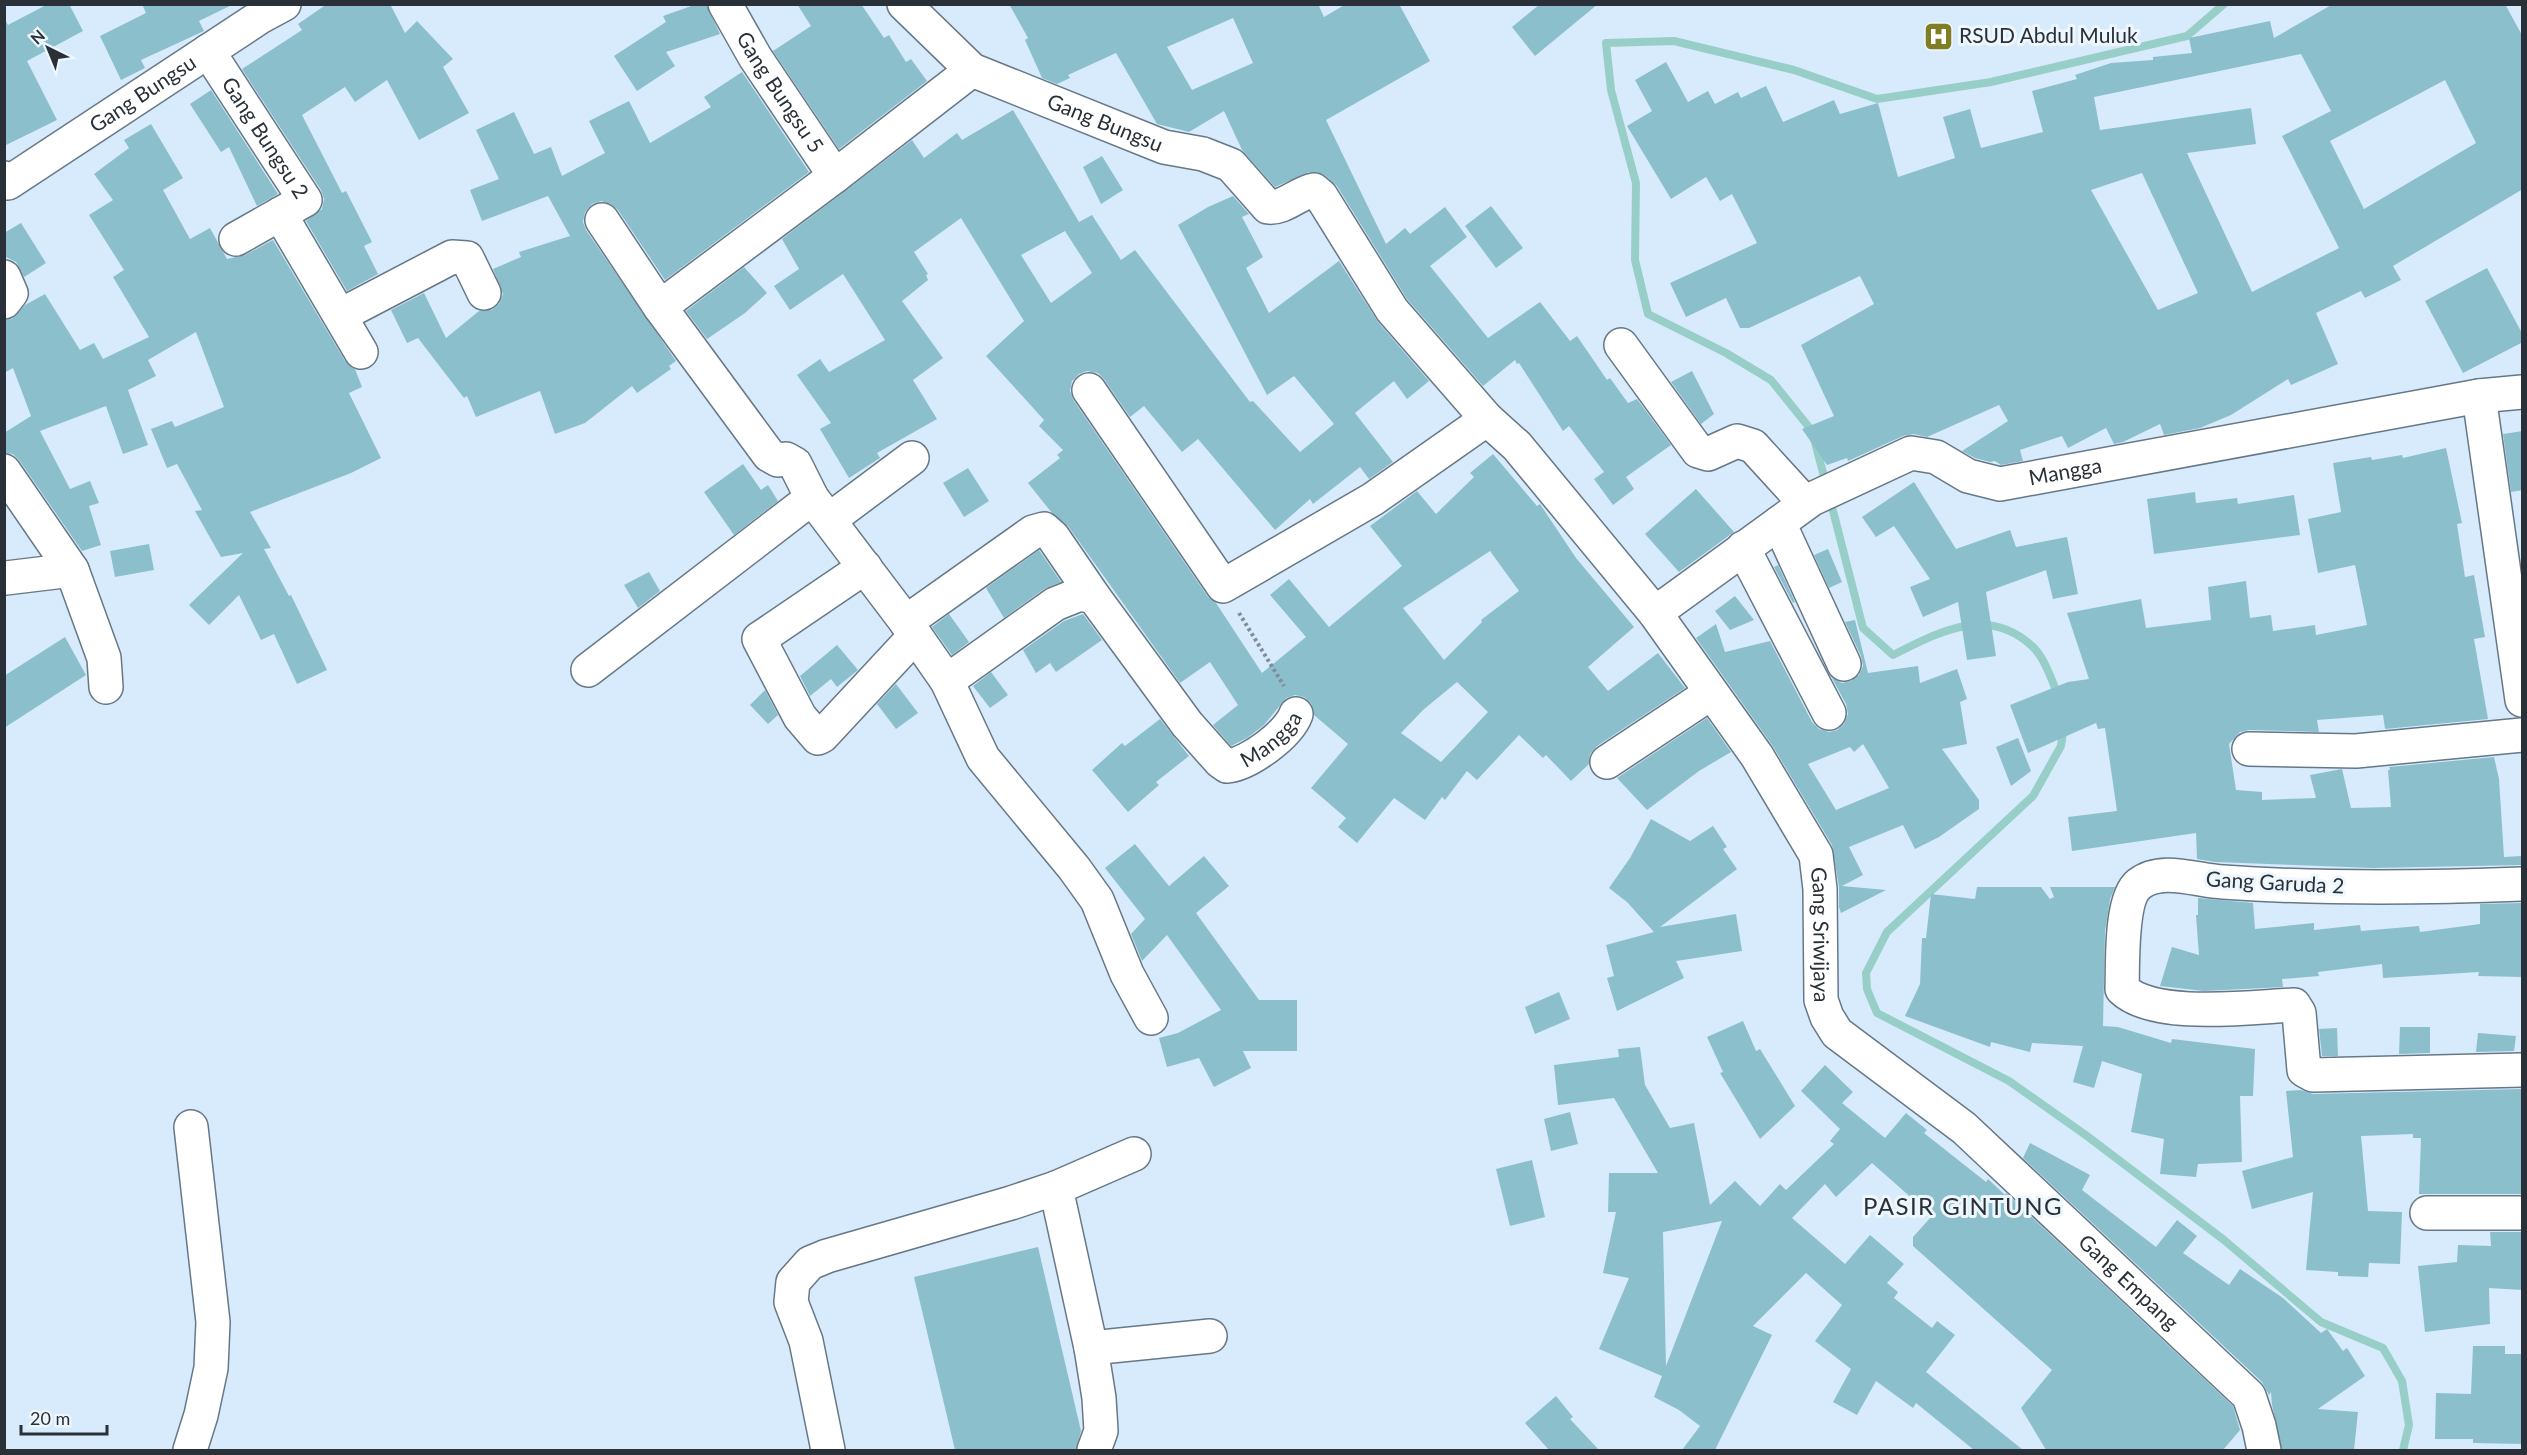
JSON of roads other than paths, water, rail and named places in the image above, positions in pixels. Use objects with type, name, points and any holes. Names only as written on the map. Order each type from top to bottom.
[{"type":"street","name":"Gang Bungsu","points":[[6,185],[208,51],[284,4]]},
{"type":"street","name":"Gang Bungsu 5","points":[[725,4],[755,57],[835,177]]},
{"type":"street","name":"Gang Bungsu","points":[[904,4],[972,70],[1164,147],[1203,154],[1232,165],[1268,207],[1275,208],[1314,190]]},
{"type":"street","name":"Gang Bungsu 2","points":[[208,51],[304,200],[237,239]]},
{"type":"street","points":[[660,307],[835,177],[972,70]]},
{"type":"street","name":"Gang Sriwijaya","points":[[1314,190],[1321,196],[1392,310],[1487,419],[1518,446],[1655,613],[1757,756],[1816,855],[1820,889],[1821,1000],[1827,1017],[1838,1033],[1964,1128]]},
{"type":"street","name":"Gang Bungsu 2","points":[[280,214],[361,352]]},
{"type":"street","points":[[602,220],[660,307],[769,455],[795,464],[821,509],[947,681],[983,758],[1074,868],[1097,900],[1127,974],[1151,1018]]},
{"type":"street","points":[[341,315],[452,257],[467,258],[484,294]]},
{"type":"street","points":[[4,277],[10,285],[11,293],[4,302]]},
{"type":"street","points":[[1621,345],[1698,452],[1708,454],[1737,441],[1753,446],[1809,501]]},
{"type":"street","points":[[1089,390],[1223,586],[1373,499],[1487,419]]},
{"type":"street","name":"Mangga","points":[[1655,613],[1809,501],[1911,453],[1936,457],[1968,476],[2001,484],[2479,396],[2523,392]]},
{"type":"street","points":[[2479,396],[2523,700]]},
{"type":"street","points":[[588,670],[821,509],[912,458]]},
{"type":"street","points":[[4,471],[72,570],[105,658],[106,687]]},
{"type":"street","points":[[1779,522],[1844,664]]},
{"type":"street","points":[[5,578],[45,529]]},
{"type":"street","points":[[865,567],[759,639],[800,717],[818,738],[911,629],[1033,532],[1044,529],[1053,537],[1094,597]]},
{"type":"street","points":[[1743,548],[1829,713]]},
{"type":"street","points":[[5,578],[72,570]]},
{"type":"street","points":[[947,681],[1055,604],[1080,594],[1094,597]]},
{"type":"street","name":"Mangga","points":[[1094,597],[1187,724],[1227,766],[1240,765],[1260,752],[1293,723],[1296,714]]},
{"type":"street","points":[[1607,762],[1711,693]]},
{"type":"street","points":[[2249,748],[2356,751],[2523,735]]},
{"type":"street","name":"Gang Garuda 2","points":[[2523,884],[2400,889],[2210,882],[2171,875],[2152,876],[2137,885],[2129,898],[2122,989],[2128,995],[2174,1008],[2223,1009],[2294,1005],[2299,1013],[2304,1070],[2313,1076],[2523,1070]]},
{"type":"street","points":[[190,1450],[201,1415],[211,1368],[213,1322],[191,1127]]},
{"type":"street","name":"Gang Empang","points":[[1964,1128],[2249,1396],[2264,1450]]},
{"type":"street","points":[[828,1450],[806,1341],[791,1302],[793,1282],[810,1263],[1056,1188],[1134,1154]]},
{"type":"street","points":[[1056,1188],[1091,1348],[1099,1398],[1101,1431],[1094,1450]]},
{"type":"street","points":[[2427,1213],[2523,1213]]},
{"type":"street","points":[[1091,1348],[1210,1336]]},
{"type":"waterway","points":[[1826,484],[1812,431],[1771,380],[1726,353],[1648,314],[1635,260],[1636,183],[1611,90],[1606,43],[1674,41],[1794,70],[1877,99],[1991,82],[2187,36],[2224,4]]},
{"type":"waterway","points":[[1830,499],[1863,628],[1893,655],[1928,638],[1963,626],[1998,627],[2015,634],[2037,651],[2058,695]]},
{"type":"waterway","points":[[2064,727],[2061,746],[2033,796],[1887,932],[1866,973],[1867,989],[1877,1013],[2009,1081],[2087,1136],[2224,1240],[2321,1322],[2383,1348],[2402,1381],[2409,1425],[2403,1450]]},
{"type":"place","name":"RSUD Abdul Muluk","points":[[1938,36]]},
{"type":"district","name":"PASIR GINTUNG","points":[[1963,1207]]}]
